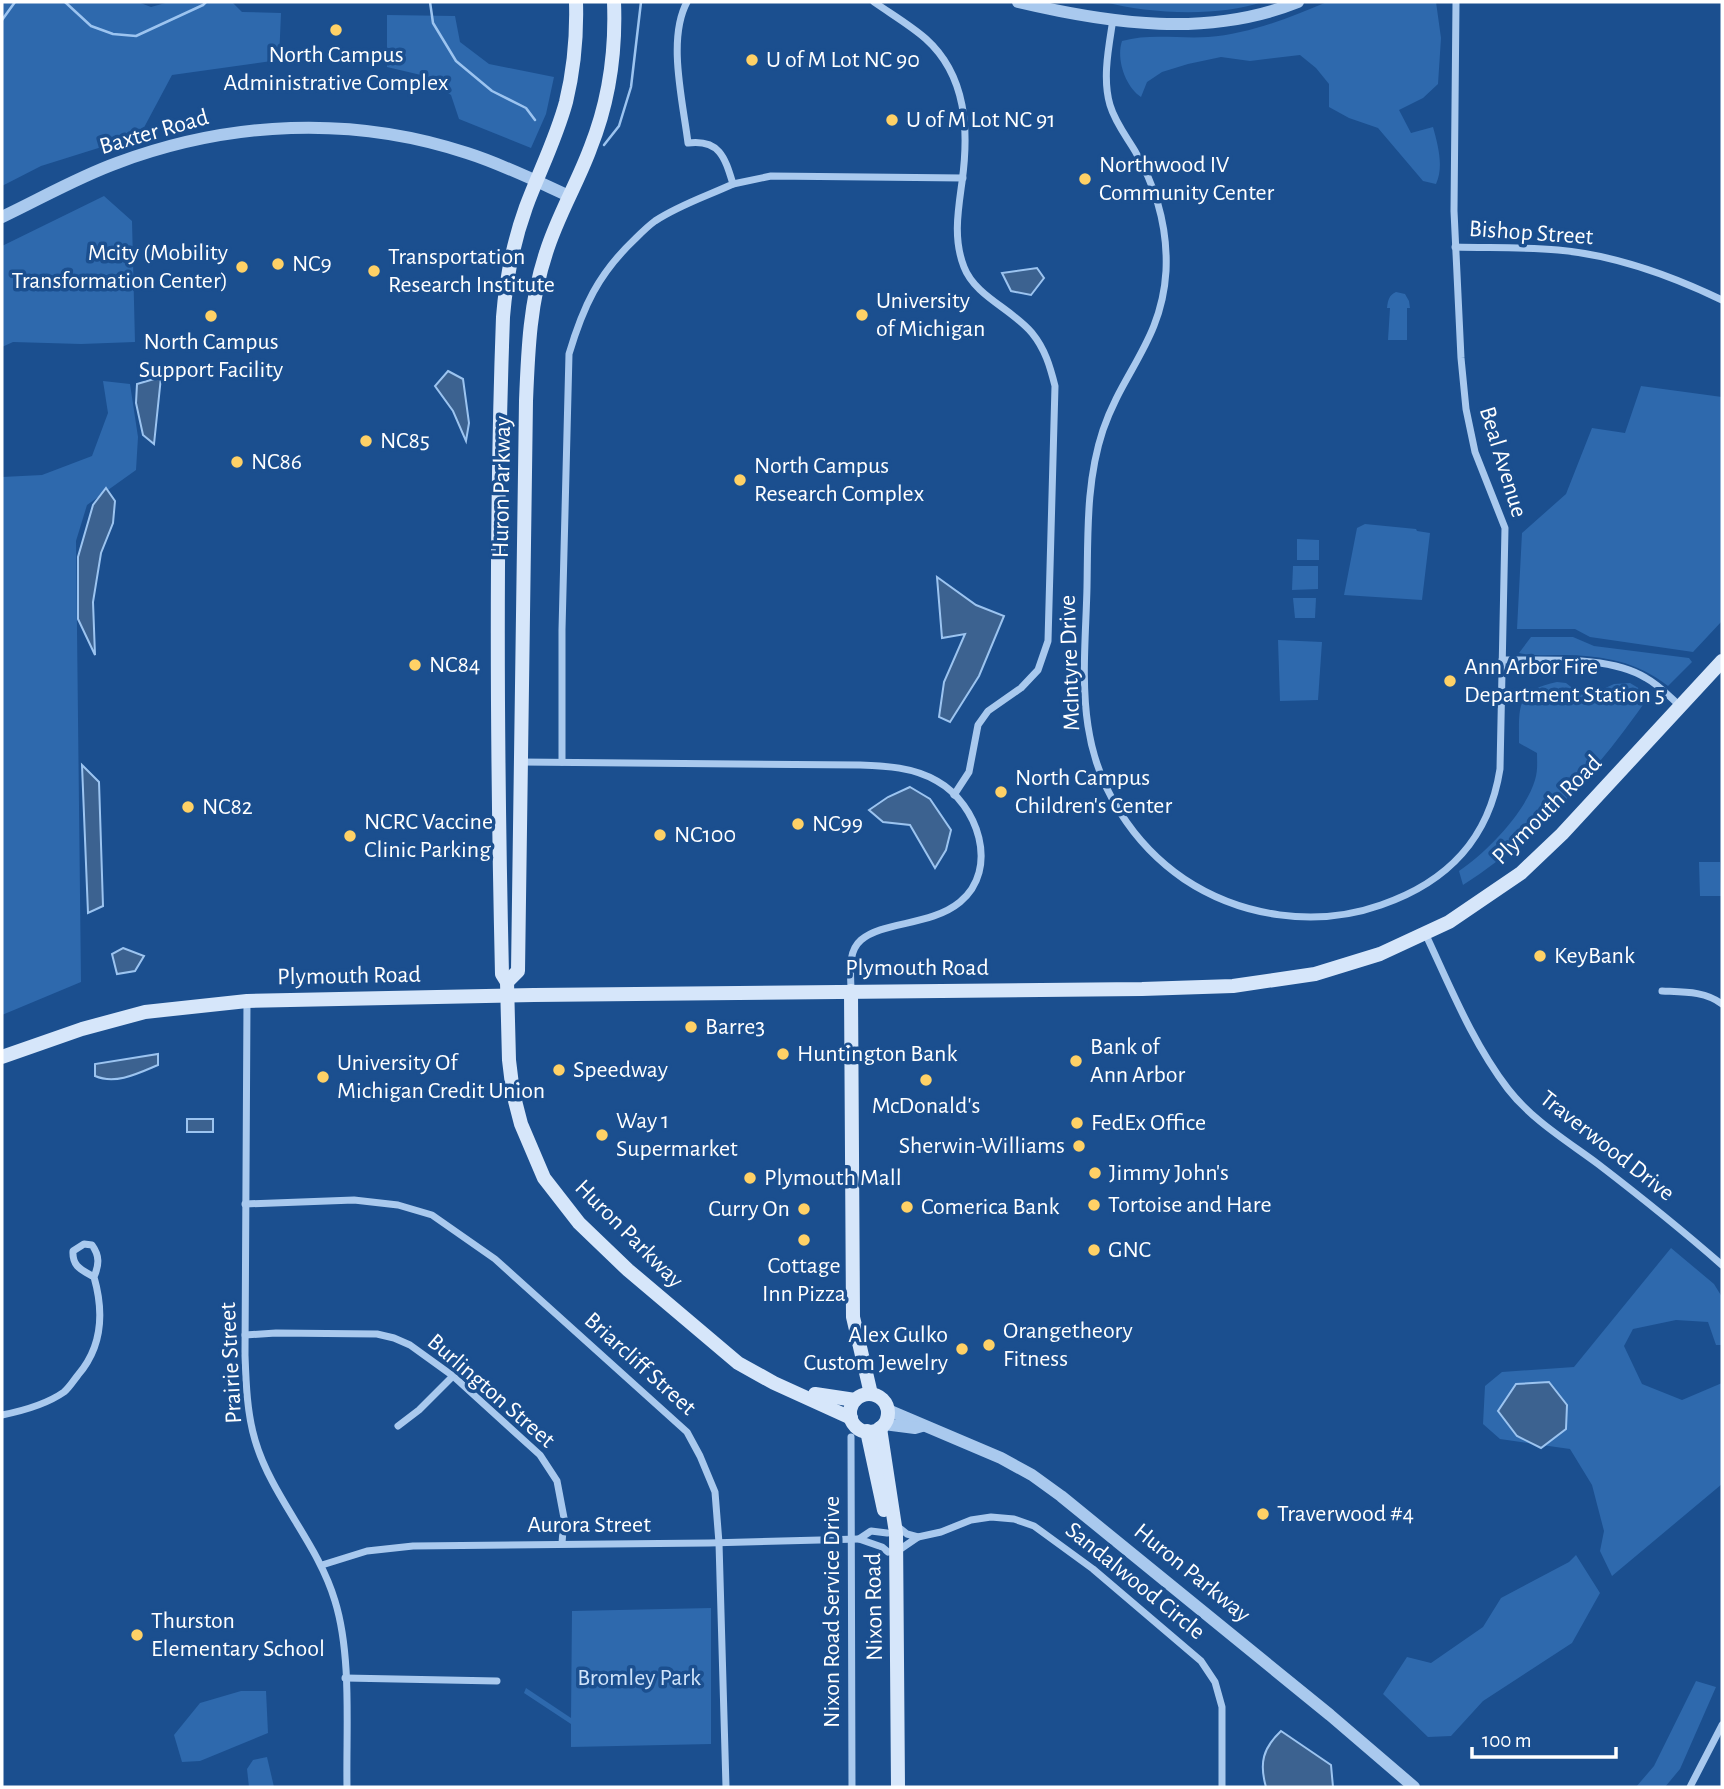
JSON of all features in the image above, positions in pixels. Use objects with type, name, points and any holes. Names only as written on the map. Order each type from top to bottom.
[{"type":"main road","name":"Huron Parkway","points":[[576,2],[575,42],[569,90],[517,235],[506,291],[499,503],[499,748],[502,974],[508,988],[509,1060],[513,1093],[521,1124],[544,1178],[579,1223],[637,1279],[738,1363],[851,1418]]},
{"type":"main road","name":"Huron Parkway","points":[[508,988],[518,971],[528,350],[533,303],[547,249],[591,148],[608,89],[614,2]]},
{"type":"main road","points":[[499,503],[525,504]]},
{"type":"main road","name":"Plymouth Road","points":[[2,1056],[82,1029],[145,1012],[247,1001],[508,988],[851,991],[1233,986],[1315,974],[1380,954],[1425,933],[1470,909],[1521,873],[1562,834],[1722,661]]},
{"type":"main road","points":[[499,748],[507,757],[521,762]]},
{"type":"main road","points":[[851,991],[853,1317],[862,1396],[850,1411],[857,1427],[880,1423],[882,1399],[862,1396]]},
{"type":"main road","name":"Huron Parkway","points":[[782,1386],[836,1398],[862,1396]]},
{"type":"main road","name":"Nixon Road","points":[[880,1423],[893,1556],[898,1787]]},
{"type":"main road","name":"Nixon Road","points":[[889,1787],[893,1556]]},
{"type":"street","points":[[687,2],[679,24],[678,45],[688,143],[700,141],[713,145],[724,157],[733,184]]},
{"type":"street","points":[[874,2],[926,39],[947,64],[959,91],[966,122],[957,225],[958,246],[964,269],[978,288],[1032,332],[1048,357],[1055,386],[1048,641],[1038,670],[1021,688],[988,711],[978,725],[969,772],[954,795]]},
{"type":"street","points":[[1018,2],[1113,19],[1181,25],[1218,23],[1259,15],[1298,2]]},
{"type":"street","name":"Beal Avenue","points":[[1456,2],[1455,247],[1466,409],[1475,452],[1505,528],[1502,660]]},
{"type":"street","name":"McIntyre Drive","points":[[1113,19],[1107,78],[1110,103],[1121,129],[1154,188],[1162,216],[1166,251],[1160,312],[1143,353],[1104,426],[1090,490],[1085,681],[1087,723],[1098,766],[1119,812],[1155,856],[1194,886],[1226,902],[1273,914],[1324,917],[1370,909],[1392,901],[1417,890],[1448,868],[1470,845],[1488,816],[1500,769],[1502,660]]},
{"type":"street","name":"Baxter Road","points":[[2,217],[100,169],[145,153],[189,141],[253,130],[327,128],[390,134],[468,153],[569,196]]},
{"type":"street","points":[[562,762],[562,630],[569,354],[579,320],[594,287],[614,259],[653,222],[733,184],[771,176],[963,178]]},
{"type":"street","name":"Bishop Street","points":[[1455,247],[1532,248],[1584,253],[1653,270],[1722,300]]},
{"type":"street","points":[[1502,660],[1605,663],[1625,668],[1646,678],[1680,706]]},
{"type":"street","points":[[521,762],[899,767],[937,781],[954,795],[968,812],[979,832],[981,858],[976,883],[961,901],[945,913],[878,932],[861,940],[852,953],[851,991]]},
{"type":"street","name":"Traverwood Drive","points":[[1425,933],[1466,1022],[1483,1053],[1509,1090],[1544,1125],[1667,1218],[1722,1265]]},
{"type":"street","points":[[1662,991],[1693,992],[1716,999],[1722,1004]]},
{"type":"street","name":"Prairie Street","points":[[247,1001],[247,1400],[255,1440],[272,1480],[291,1517],[322,1565],[336,1604],[345,1678],[347,1787]]},
{"type":"street","name":"Briarcliff Street","points":[[245,1203],[355,1200],[398,1205],[432,1215],[495,1259],[687,1432],[715,1492],[726,1787]]},
{"type":"street","points":[[2,1415],[24,1410],[65,1391],[83,1370],[100,1334],[100,1299],[94,1276],[99,1265],[97,1252],[92,1245],[84,1244],[73,1251],[72,1259],[75,1266],[94,1276]]},
{"type":"street","name":"Burlington Street","points":[[246,1335],[377,1334],[410,1345],[453,1376],[540,1455],[556,1481],[564,1518],[562,1544]]},
{"type":"street","points":[[398,1426],[419,1410],[453,1376]]},
{"type":"street","name":"Huron Parkway","points":[[880,1423],[915,1429],[922,1426],[1001,1458],[1032,1475],[1330,1715],[1413,1787]]},
{"type":"street","name":"Nixon Road Service Drive","points":[[850,1437],[855,1539],[852,1787]]},
{"type":"street","name":"Sandalwood Circle","points":[[893,1556],[918,1537],[971,1520],[991,1517],[1014,1519],[1034,1526],[1093,1569],[1201,1661],[1215,1682],[1222,1707],[1222,1787]]},
{"type":"street","points":[[891,1529],[918,1537]]},
{"type":"street","name":"Aurora Street","points":[[855,1539],[871,1531],[891,1529]]},
{"type":"street","name":"Aurora Street","points":[[322,1565],[367,1550],[390,1548],[855,1539],[882,1547],[893,1556]]},
{"type":"street","points":[[345,1678],[496,1681]]},
{"type":"street","points":[[1690,1787],[1722,1725]]},
{"type":"green space","points":[[2,2],[138,2],[151,7],[169,2],[232,2],[242,12],[281,13],[279,60],[172,75],[140,135],[41,166],[2,186]]},
{"type":"green space","points":[[1105,2],[1262,2],[1226,10],[1184,12],[1142,9]]},
{"type":"green space","points":[[1327,2],[1436,2],[1441,38],[1438,84],[1423,98],[1399,110],[1411,133],[1433,127],[1440,163],[1436,184],[1423,181],[1378,128],[1349,118],[1329,107],[1329,84],[1316,68],[1300,55],[1250,61],[1221,57],[1188,64],[1162,72],[1147,82],[1141,97],[1130,86],[1123,72],[1120,56],[1122,41],[1239,33]]},
{"type":"green space","points":[[387,15],[455,16],[460,42],[489,64],[554,77],[546,114],[531,148],[459,119],[451,95],[421,75],[387,67]]},
{"type":"green space","points":[[104,196],[132,221],[135,342],[13,342],[2,347],[2,246]]},
{"type":"green space","points":[[1396,292],[1405,294],[1409,301],[1407,340],[1388,340],[1390,308],[1387,308],[1387,305],[1390,296]]},
{"type":"green space","points":[[103,381],[130,384],[138,437],[136,470],[87,505],[76,541],[81,982],[2,1015],[2,477],[42,475],[92,456],[108,413]]},
{"type":"green space","points":[[1641,386],[1722,397],[1722,621],[1693,652],[1590,637],[1575,629],[1517,629],[1522,533],[1566,494],[1592,428],[1625,433]]},
{"type":"green space","points":[[1365,524],[1430,533],[1422,600],[1344,595],[1357,528]]},
{"type":"green space","points":[[1297,539],[1319,540],[1319,560],[1297,560]]},
{"type":"green space","points":[[1293,566],[1318,566],[1318,589],[1292,590]]},
{"type":"green space","points":[[1293,598],[1316,598],[1315,618],[1295,618]]},
{"type":"green space","points":[[1531,637],[1573,637],[1594,646],[1689,658],[1692,662],[1668,686],[1644,671],[1619,661],[1519,653]]},
{"type":"green space","points":[[1278,640],[1322,642],[1318,700],[1280,701]]},
{"type":"green space","points":[[1557,682],[1566,683],[1580,694],[1599,691],[1614,684],[1630,683],[1650,695],[1610,749],[1566,799],[1517,845],[1463,885],[1459,871],[1504,831],[1523,805],[1535,780],[1537,753],[1519,743],[1519,719],[1523,702],[1534,690]]},
{"type":"green space","points":[[1699,862],[1720,862],[1721,896],[1700,896]]},
{"type":"green space","points":[[1671,1248],[1714,1284],[1722,1297],[1722,1345],[1716,1345],[1708,1322],[1676,1320],[1633,1329],[1624,1346],[1642,1384],[1682,1400],[1722,1383],[1722,1484],[1612,1576],[1600,1551],[1604,1531],[1592,1485],[1570,1449],[1500,1439],[1483,1424],[1485,1386],[1502,1372],[1574,1367]]},
{"type":"green space","points":[[1576,1555],[1600,1593],[1572,1643],[1483,1701],[1451,1736],[1428,1737],[1383,1694],[1407,1657],[1431,1663],[1483,1627],[1501,1598],[1569,1562]]},
{"type":"green space","name":"Bromley Park","points":[[711,1608],[711,1744],[571,1747],[571,1724],[524,1693],[526,1688],[571,1718],[572,1611]]},
{"type":"green space","points":[[1696,1681],[1716,1687],[1680,1769],[1665,1787],[1636,1787],[1654,1766]]},
{"type":"green space","points":[[241,1691],[266,1691],[268,1733],[200,1761],[182,1762],[174,1735],[200,1703]]},
{"type":"green space","points":[[267,1757],[274,1787],[249,1787],[247,1769],[253,1760]]},
{"type":"shaded area","points":[[1037,268],[1044,278],[1031,295],[1011,291],[1002,273]]},
{"type":"shaded area","points":[[448,371],[463,379],[469,423],[466,441],[453,411],[435,386]]},
{"type":"shaded area","points":[[161,377],[154,444],[143,435],[136,403],[137,384]]},
{"type":"shaded area","points":[[106,488],[115,501],[113,523],[101,553],[93,602],[95,655],[78,619],[78,557],[93,505]]},
{"type":"shaded area","points":[[937,577],[976,605],[1004,616],[979,676],[950,722],[939,717],[944,682],[965,634],[942,638]]},
{"type":"shaded area","points":[[82,765],[99,782],[103,906],[88,913]]},
{"type":"shaded area","points":[[910,787],[930,799],[951,830],[946,850],[935,868],[910,825],[883,822],[869,810]]},
{"type":"shaded area","points":[[123,948],[144,956],[135,971],[117,974],[112,954]]},
{"type":"shaded area","points":[[158,1054],[158,1065],[135,1074],[119,1079],[95,1076],[95,1064]]},
{"type":"shaded area","points":[[187,1119],[213,1119],[213,1132],[187,1132]]},
{"type":"shaded area","points":[[1549,1382],[1567,1405],[1566,1429],[1541,1448],[1517,1436],[1498,1411],[1516,1384]]},
{"type":"shaded area","points":[[1281,1731],[1331,1765],[1333,1787],[1266,1787],[1264,1756]]},
{"type":"waterway","points":[[2,20],[15,2]]},
{"type":"waterway","points":[[65,2],[91,26],[113,34],[136,36],[206,2]]},
{"type":"waterway","points":[[430,2],[433,23],[456,61],[492,91],[526,108],[535,120]]},
{"type":"waterway","points":[[604,145],[619,126],[631,87],[641,2]]},
{"type":"place","name":"North Campus Administrative Complex","points":[[336,30]]},
{"type":"place","name":"U of M Lot NC 90","points":[[752,60]]},
{"type":"place","name":"U of M Lot NC 91","points":[[892,120]]},
{"type":"place","name":"Northwood IV Community Center","points":[[1085,179]]},
{"type":"place","name":"NC9","points":[[278,264]]},
{"type":"place","name":"Mcity (Mobility Transformation Center)","points":[[242,267]]},
{"type":"place","name":"Transportation Research Institute","points":[[374,271]]},
{"type":"place","name":"University of Michigan","points":[[862,315]]},
{"type":"place","name":"North Campus Support Facility","points":[[211,316]]},
{"type":"place","name":"NC85","points":[[366,441]]},
{"type":"place","name":"NC86","points":[[237,462]]},
{"type":"place","name":"North Campus Research Complex","points":[[740,480]]},
{"type":"place","name":"NC84","points":[[415,665]]},
{"type":"place","name":"Ann Arbor Fire Department Station 5","points":[[1450,681]]},
{"type":"place","name":"North Campus Children's Center","points":[[1001,792]]},
{"type":"place","name":"NC82","points":[[188,807]]},
{"type":"place","name":"NC99","points":[[798,824]]},
{"type":"place","name":"NC100","points":[[660,835]]},
{"type":"place","name":"NCRC Vaccine Clinic Parking","points":[[350,836]]},
{"type":"place","name":"KeyBank","points":[[1540,956]]},
{"type":"place","name":"Barre3","points":[[691,1027]]},
{"type":"place","name":"Huntington Bank","points":[[783,1054]]},
{"type":"place","name":"Bank of Ann Arbor","points":[[1076,1061]]},
{"type":"place","name":"Speedway","points":[[559,1070]]},
{"type":"place","name":"University Of Michigan Credit Union","points":[[323,1077]]},
{"type":"place","name":"McDonald's","points":[[926,1080]]},
{"type":"place","name":"FedEx Office","points":[[1077,1123]]},
{"type":"place","name":"Way 1 Supermarket","points":[[602,1135]]},
{"type":"place","name":"Sherwin-Williams","points":[[1079,1146]]},
{"type":"place","name":"Jimmy John's","points":[[1095,1173]]},
{"type":"place","name":"Plymouth Mall","points":[[750,1178]]},
{"type":"place","name":"Tortoise and Hare","points":[[1094,1205]]},
{"type":"place","name":"Comerica Bank","points":[[907,1207]]},
{"type":"place","name":"Curry On","points":[[804,1209]]},
{"type":"place","name":"Cottage Inn Pizza","points":[[804,1240]]},
{"type":"place","name":"GNC","points":[[1094,1250]]},
{"type":"place","name":"Orangetheory Fitness","points":[[989,1345]]},
{"type":"place","name":"Alex Gulko Custom Jewelry","points":[[962,1349]]},
{"type":"place","name":"Traverwood #4","points":[[1263,1514]]},
{"type":"place","name":"Thurston Elementary School","points":[[137,1635]]}]
